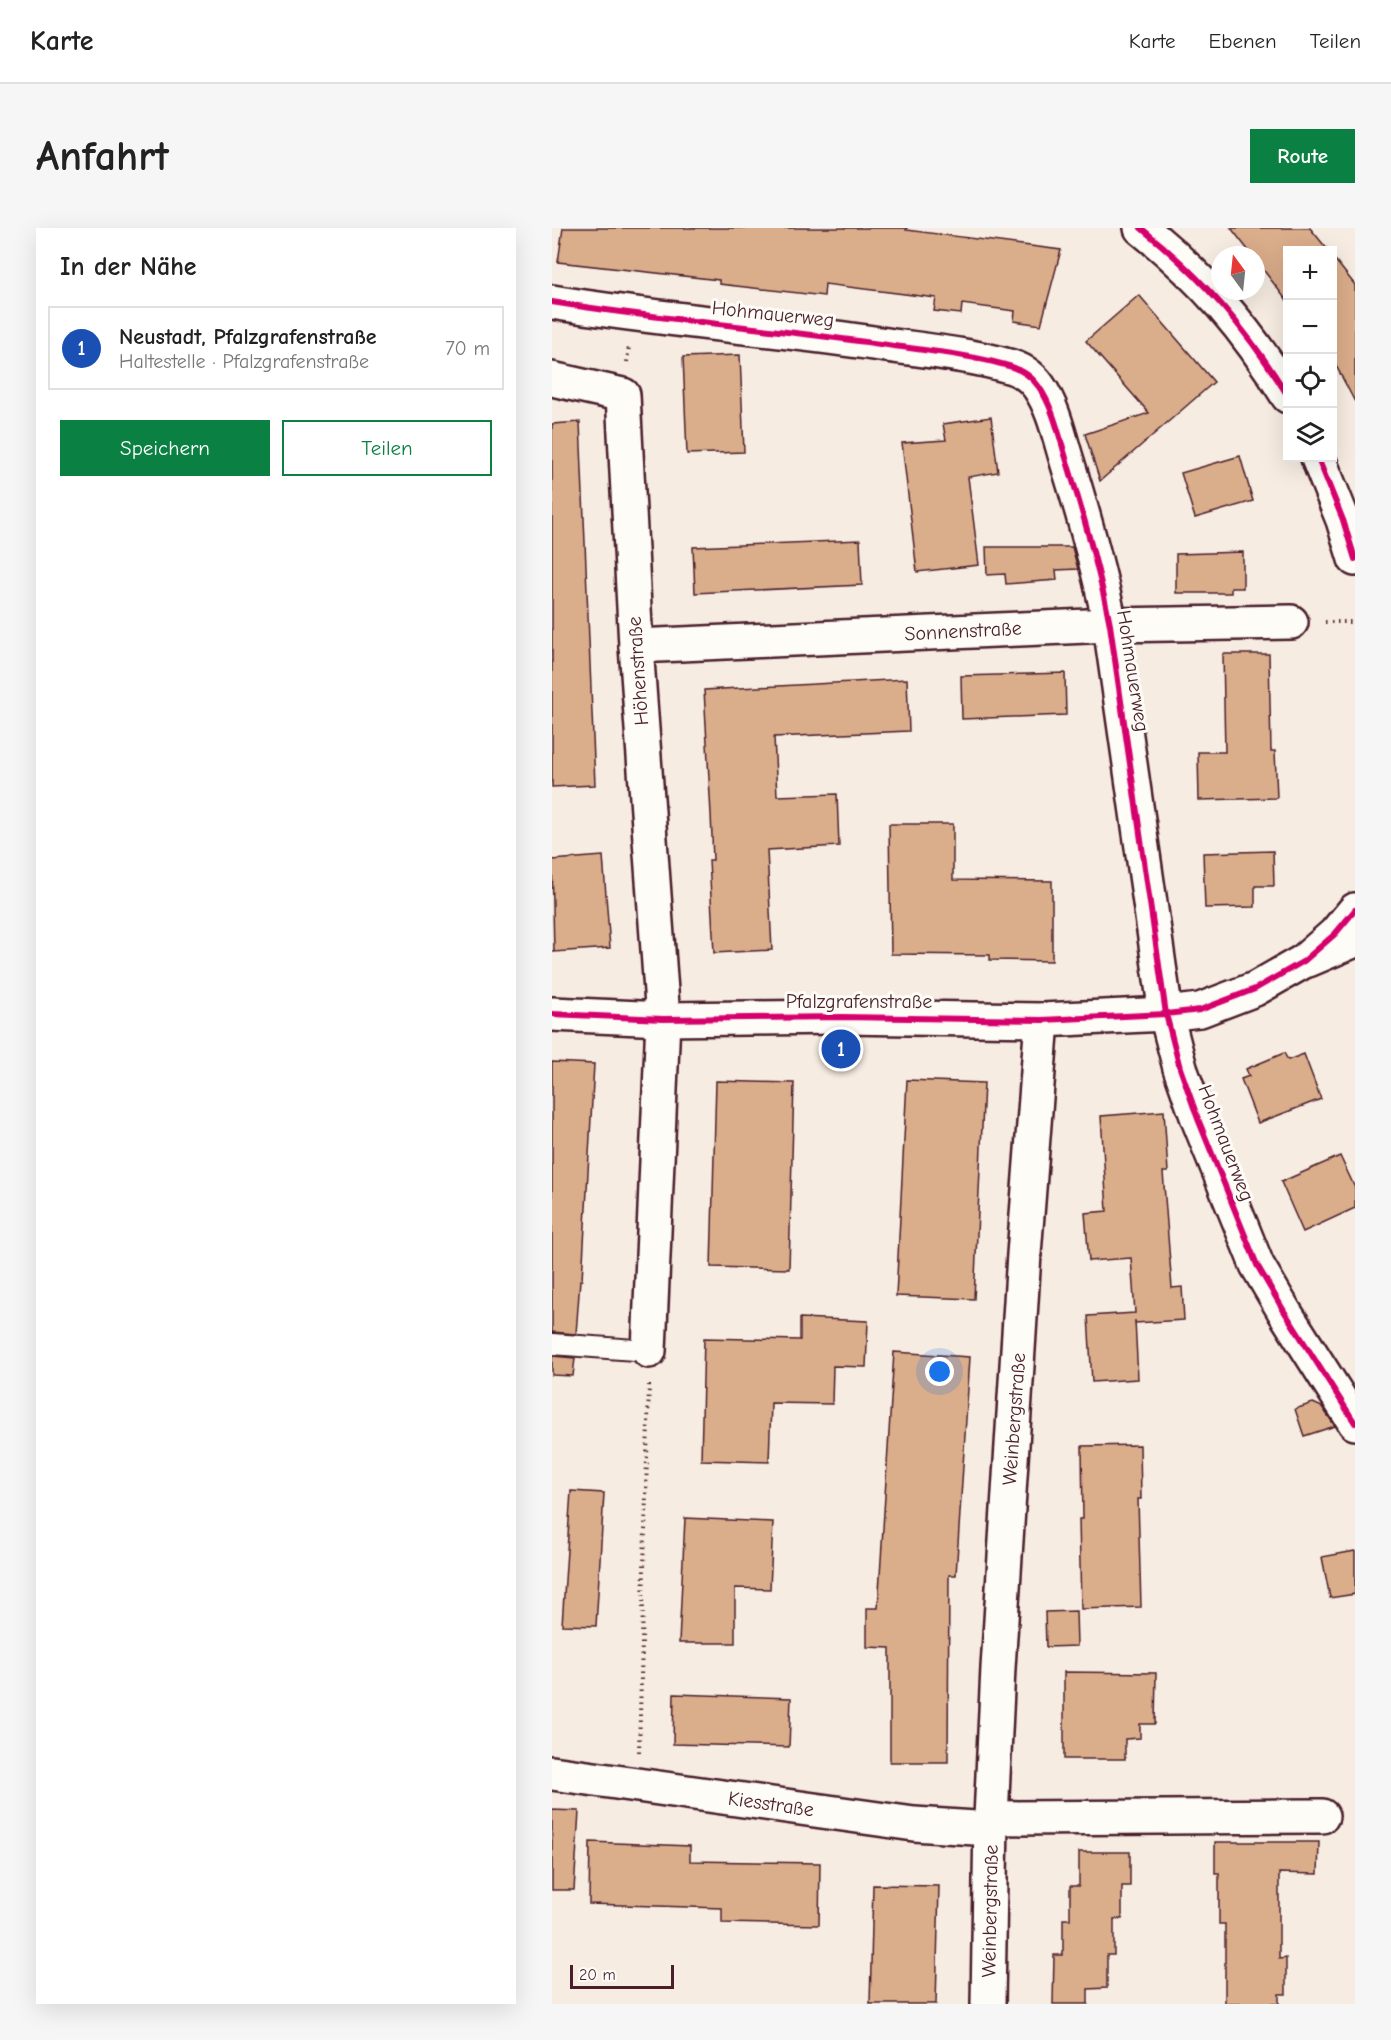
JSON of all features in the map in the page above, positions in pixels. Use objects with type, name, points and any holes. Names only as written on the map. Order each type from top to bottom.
[{"type":"street","points":[[1141,228],[1176,256],[1217,297],[1266,361],[1283,389]]},
{"type":"street","name":"Hohmauerweg","points":[[552,302],[633,315],[817,335],[923,350],[1006,365],[1026,374],[1039,387],[1052,412],[1102,581],[1166,1014],[1180,1068],[1198,1119],[1257,1265],[1355,1423]]},
{"type":"street","points":[[552,379],[622,395]]},
{"type":"street","name":"Höhenstraße","points":[[622,395],[636,646],[663,1018]]},
{"type":"street","points":[[1320,462],[1344,520],[1355,559]]},
{"type":"street","name":"Sonnenstraße","points":[[636,646],[1110,625],[1291,622]]},
{"type":"street","points":[[1304,961],[1335,934],[1355,910]]},
{"type":"street","points":[[1304,961],[1355,940]]},
{"type":"street","name":"Pfalzgrafenstraße","points":[[552,1014],[663,1018],[842,1017],[1042,1020],[1166,1014],[1200,1010],[1225,1002],[1255,989],[1304,961]]},
{"type":"street","points":[[650,1351],[663,1018]]},
{"type":"street","name":"Weinbergstraße","points":[[988,2004],[991,1824],[998,1668],[1042,1020]]},
{"type":"street","name":"Kiesstraße","points":[[552,1773],[914,1824],[991,1824]]},
{"type":"street","name":"Weinbergstraße","points":[[991,1824],[1322,1816]]},
{"type":"lane","points":[[552,1344],[650,1351]]},
{"type":"path","points":[[622,395],[633,315]]},
{"type":"path","points":[[638,1786],[650,1351]]},
{"type":"building","points":[[563,228],[907,228],[906,230],[1061,250],[1041,325],[1014,321],[1015,311],[962,304],[961,314],[934,311],[936,298],[825,284],[824,296],[719,284],[719,280],[558,262]]},
{"type":"building","points":[[1231,228],[1310,228],[1325,246],[1283,246],[1283,296],[1265,272],[1265,246],[1245,246]]},
{"type":"building","points":[[1337,262],[1355,285],[1355,402],[1337,368]]},
{"type":"building","points":[[1139,295],[1214,382],[1100,481],[1085,434],[1149,413],[1086,341]]},
{"type":"building","points":[[740,355],[744,452],[687,454],[683,357]]},
{"type":"building","points":[[991,417],[998,472],[968,477],[979,565],[917,572],[902,443],[946,440],[943,424]]},
{"type":"building","points":[[580,422],[595,785],[552,787],[552,424]]},
{"type":"building","points":[[1240,456],[1253,501],[1195,518],[1181,473]]},
{"type":"building","points":[[860,540],[862,585],[695,593],[693,547]]},
{"type":"building","points":[[986,547],[1072,547],[1078,569],[1056,570],[1057,580],[1006,584],[1005,574],[987,575]]},
{"type":"building","points":[[1243,552],[1243,588],[1231,588],[1231,593],[1176,593],[1176,554]]},
{"type":"building","points":[[1223,654],[1269,654],[1271,751],[1275,751],[1277,798],[1199,800],[1198,752],[1225,752]]},
{"type":"building","points":[[1065,673],[1066,715],[962,719],[961,676]]},
{"type":"building","points":[[907,679],[909,731],[774,737],[777,796],[837,794],[839,846],[767,850],[772,950],[714,953],[709,860],[713,860],[704,690]]},
{"type":"building","points":[[889,824],[953,824],[953,880],[1052,881],[1052,961],[990,960],[990,955],[891,954]]},
{"type":"building","points":[[1273,851],[1274,886],[1255,886],[1255,907],[1205,908],[1203,853]]},
{"type":"building","points":[[603,856],[610,948],[554,952],[552,860]]},
{"type":"building","points":[[1284,1053],[1288,1060],[1304,1054],[1321,1099],[1258,1123],[1241,1079],[1249,1076],[1246,1069]]},
{"type":"building","points":[[552,1062],[594,1064],[582,1280],[580,1280],[576,1334],[552,1332]]},
{"type":"building","points":[[907,1080],[984,1083],[974,1299],[896,1296]]},
{"type":"building","points":[[716,1081],[794,1083],[789,1269],[711,1267]]},
{"type":"building","points":[[1164,1111],[1168,1172],[1163,1172],[1172,1288],[1182,1287],[1184,1320],[1135,1323],[1138,1379],[1092,1382],[1088,1316],[1135,1313],[1131,1258],[1089,1261],[1085,1213],[1107,1211],[1101,1116]]},
{"type":"building","points":[[1340,1156],[1355,1188],[1355,1208],[1303,1232],[1281,1182]]},
{"type":"building","points":[[800,1318],[868,1321],[866,1367],[833,1366],[832,1404],[771,1403],[769,1462],[701,1460],[704,1338],[800,1340]]},
{"type":"building","points":[[894,1352],[970,1357],[956,1575],[949,1575],[948,1762],[890,1762],[890,1648],[867,1647],[867,1608],[878,1608]]},
{"type":"building","points":[[552,1356],[575,1358],[573,1376],[552,1375]]},
{"type":"building","points":[[1313,1403],[1322,1407],[1335,1426],[1304,1436],[1295,1409]]},
{"type":"building","points":[[1140,1445],[1141,1499],[1138,1499],[1141,1607],[1081,1609],[1079,1519],[1083,1519],[1082,1446]]},
{"type":"building","points":[[571,1491],[604,1493],[596,1626],[562,1625]]},
{"type":"building","points":[[685,1518],[773,1522],[770,1589],[735,1588],[735,1643],[679,1643]]},
{"type":"building","points":[[1355,1551],[1355,1594],[1330,1598],[1322,1557]]},
{"type":"building","points":[[1076,1611],[1077,1646],[1046,1647],[1045,1612]]},
{"type":"building","points":[[1064,1672],[1156,1673],[1155,1724],[1140,1724],[1140,1738],[1125,1739],[1125,1759],[1064,1759]]},
{"type":"building","points":[[674,1694],[791,1698],[789,1747],[673,1744]]},
{"type":"building","points":[[552,1810],[579,1811],[574,1890],[552,1890]]},
{"type":"building","points":[[590,1842],[690,1846],[690,1861],[820,1863],[819,1925],[722,1923],[722,1908],[589,1904]]},
{"type":"building","points":[[1215,1842],[1319,1842],[1318,1874],[1279,1873],[1279,1959],[1286,1958],[1286,1994],[1279,1994],[1279,2004],[1225,2004],[1225,1924],[1219,1924],[1219,1873],[1215,1873]]},
{"type":"building","points":[[1079,1852],[1130,1852],[1130,1886],[1122,1886],[1122,1919],[1114,1919],[1114,1955],[1107,1955],[1107,1988],[1088,1989],[1088,2004],[1053,2004],[1054,1955],[1063,1955],[1063,1919],[1070,1919],[1070,1886],[1079,1886]]},
{"type":"building","points":[[873,1885],[939,1886],[936,2004],[870,2004]]},
{"type":"cycle path","points":[[1141,228],[1204,285],[1222,305],[1256,348],[1283,388]]},
{"type":"cycle path","points":[[552,302],[959,355],[1015,368],[1039,387],[1052,412],[1058,431],[1106,604],[1166,1014],[1180,1068],[1198,1119],[1257,1265],[1355,1423]]},
{"type":"cycle path","points":[[1320,462],[1343,520],[1355,559]]},
{"type":"cycle path","points":[[552,1014],[663,1019],[842,1017],[1042,1020],[1166,1014],[1200,1010],[1255,989],[1304,961],[1335,934],[1355,910]]},
{"type":"place","name":"Neustadt, Pfalzgrafenstraße","points":[[841,1049]]}]
